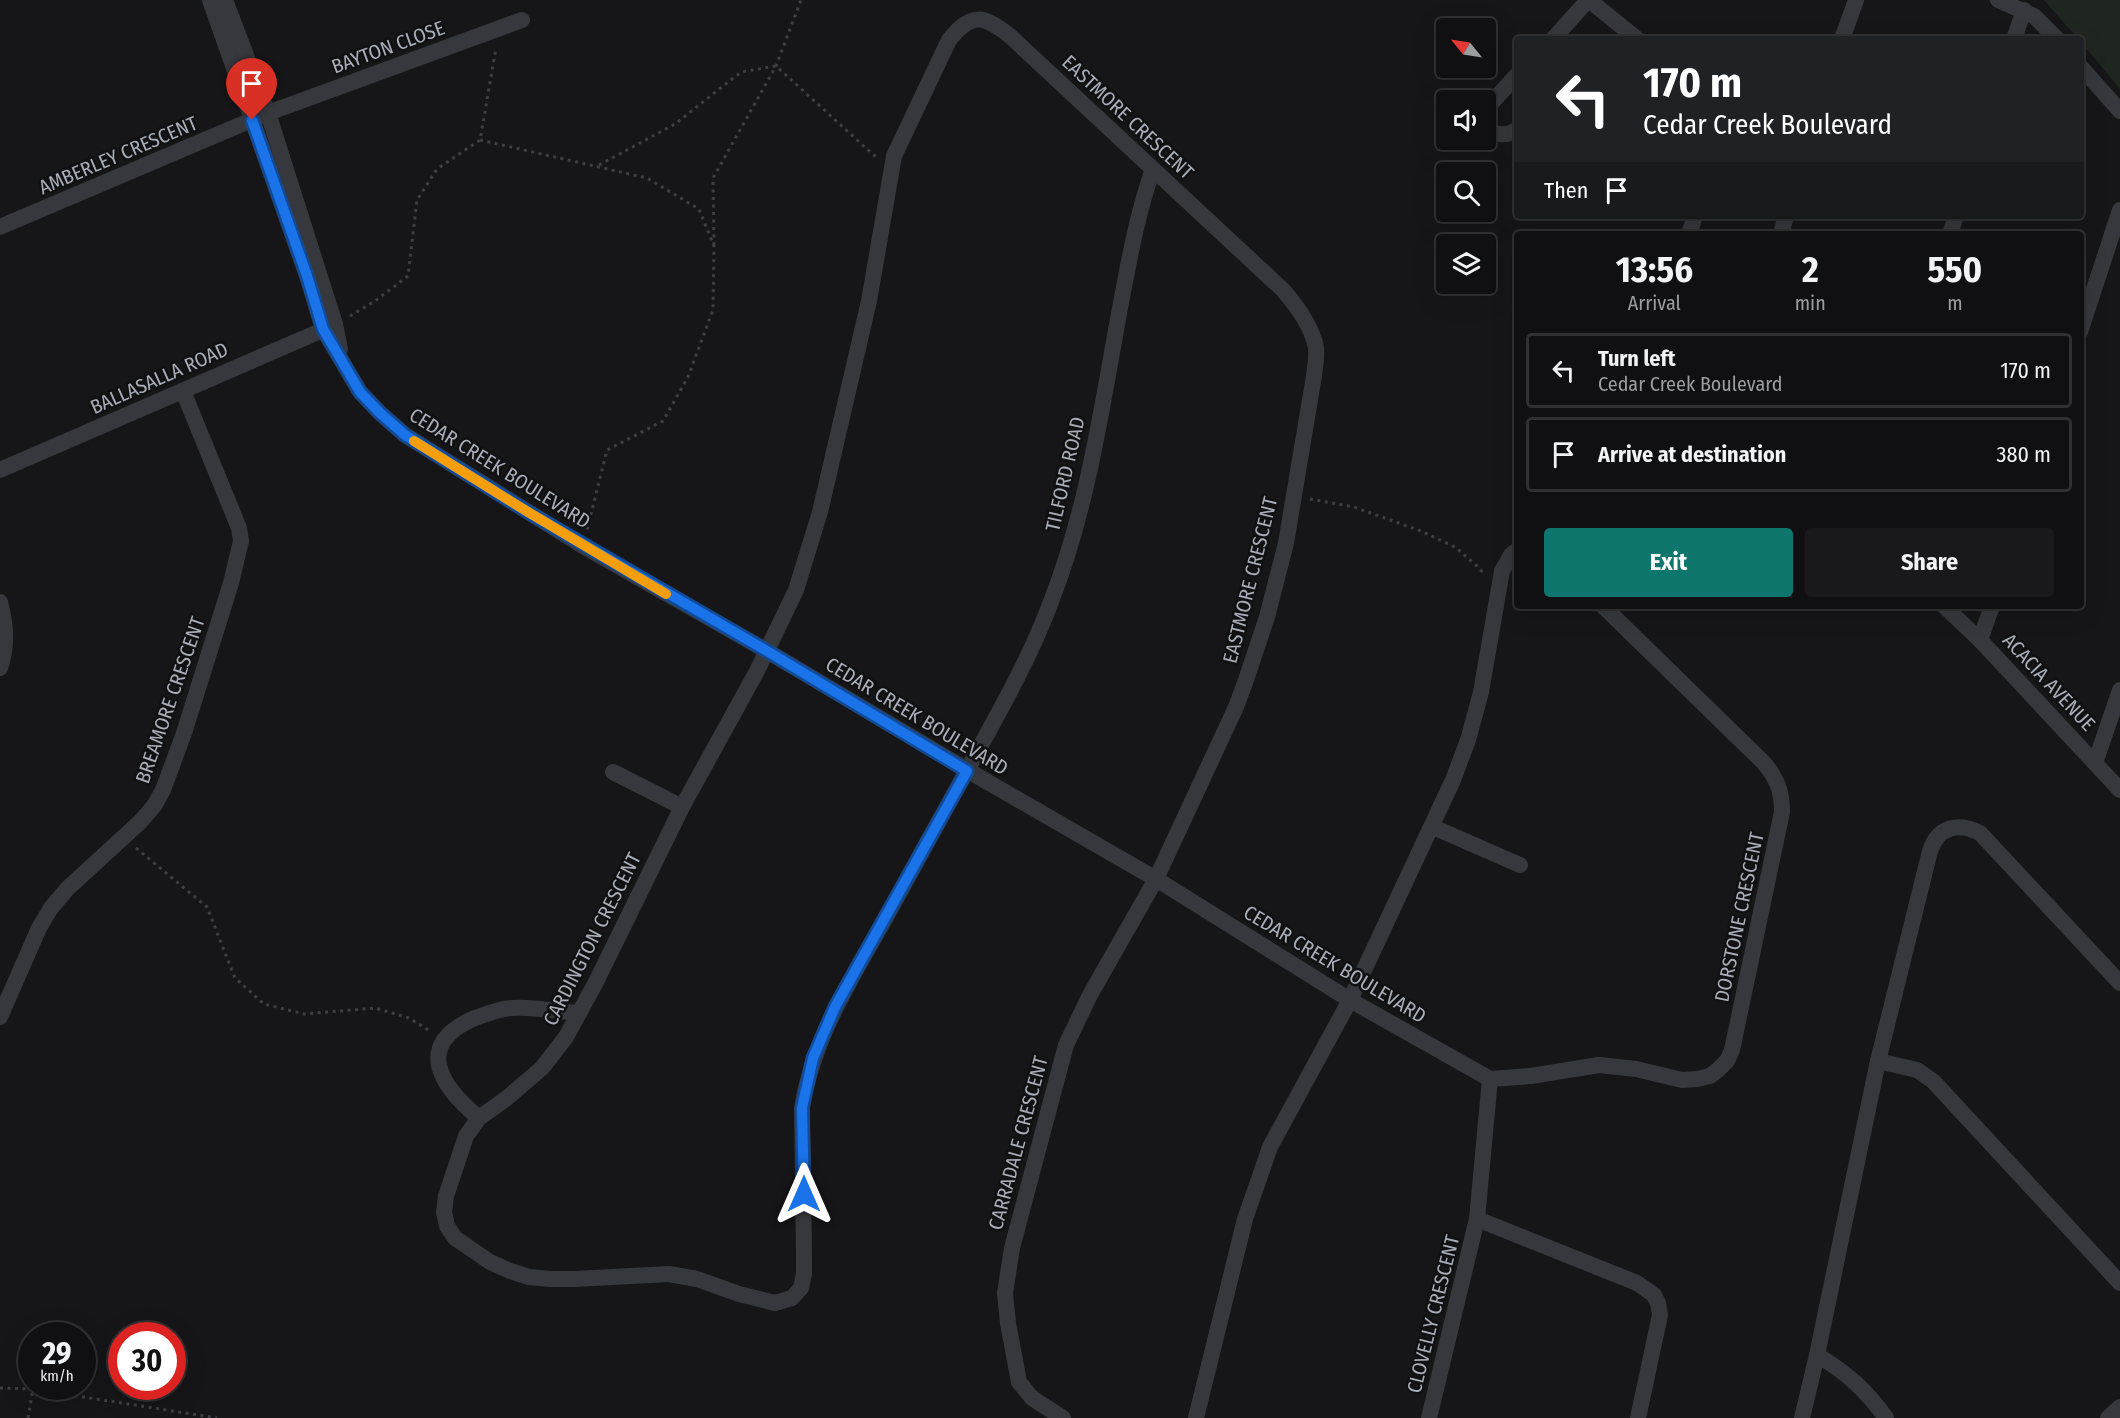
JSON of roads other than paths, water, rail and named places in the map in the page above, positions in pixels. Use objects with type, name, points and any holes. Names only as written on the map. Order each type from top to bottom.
[{"type":"street","name":"CEDAR CREEK BOULEVARD","points":[[210,0],[307,276],[343,365],[360,392],[405,435],[583,546],[1156,879],[1350,1000],[1490,1079]]},
{"type":"street","name":"CEDAR CREEK BOULEVARD","points":[[225,0],[268,113],[329,327]]},
{"type":"street","points":[[1556,36],[1588,0],[1633,36]]},
{"type":"street","points":[[1843,36],[1856,0]]},
{"type":"street","points":[[1998,0],[2024,10],[2042,22],[2054,36]]},
{"type":"street","points":[[2015,36],[2024,10]]},
{"type":"street","name":"BAYTON CLOSE","points":[[252,120],[522,20]]},
{"type":"street","name":"EASTMORE CRESCENT","points":[[767,651],[796,590],[820,512],[868,300],[894,156],[949,40],[960,27],[970,20],[983,20],[995,25],[1010,36],[1283,290],[1296,304],[1312,336],[1316,350],[1314,376],[1286,543],[1272,598],[1236,707],[1156,879]]},
{"type":"street","points":[[2084,70],[2120,111]]},
{"type":"street","points":[[1496,98],[1514,78]]},
{"type":"street","name":"AMBERLEY CRESCENT","points":[[0,227],[252,120]]},
{"type":"street","points":[[1496,133],[1514,131]]},
{"type":"street","name":"TILFORD ROAD","points":[[967,771],[1020,672],[1041,627],[1068,553],[1089,476],[1133,240],[1153,169]]},
{"type":"street","points":[[2084,320],[2120,210]]},
{"type":"street","name":"BALLASALLA ROAD","points":[[0,470],[329,327]]},
{"type":"street","name":"BREAMORE CRESCENT","points":[[0,1017],[39,928],[51,908],[67,889],[154,807],[163,790],[184,733],[231,583],[241,541],[238,528],[229,500],[183,391]]},
{"type":"street","points":[[1196,1418],[1255,1185],[1270,1147],[1350,1000],[1454,780],[1468,740],[1480,692],[1502,571],[1514,553]]},
{"type":"street","points":[[0,602],[5,621],[6,641],[0,668]]},
{"type":"street","name":"DORSTONE CRESCENT","points":[[1490,1079],[1531,1076],[1599,1065],[1682,1080],[1697,1079],[1718,1070],[1727,1061],[1732,1050],[1782,812],[1782,795],[1777,782],[1763,762],[1606,609]]},
{"type":"street","name":"ACACIA AVENUE","points":[[1947,609],[1980,640],[2120,790]]},
{"type":"street","points":[[1980,640],[1991,609]]},
{"type":"street","name":"CARDINGTON CRESCENT","points":[[767,651],[682,807],[596,982],[566,1037],[542,1068],[507,1098],[478,1118],[466,1136],[454,1167],[444,1212],[447,1226],[455,1238],[490,1262],[529,1277],[550,1279],[669,1274],[697,1279],[775,1303],[792,1298],[801,1288],[804,1274],[802,1108],[813,1058],[835,1007],[967,771]]},
{"type":"street","points":[[2095,763],[2120,690]]},
{"type":"street","points":[[613,772],[682,807]]},
{"type":"street","points":[[1432,827],[1520,866]]},
{"type":"street","points":[[1802,1418],[1878,1061],[1932,844],[1936,837],[1950,828],[1970,828],[1980,833],[2120,983]]},
{"type":"street","name":"CARRADALE CRESCENT","points":[[1063,1418],[1032,1398],[1019,1382],[1006,1308],[1007,1272],[1066,1045],[1090,995],[1156,879]]},
{"type":"street","points":[[478,1118],[450,1091],[442,1076],[438,1054],[443,1040],[462,1023],[511,1008],[579,1013]]},
{"type":"street","points":[[1878,1061],[1917,1070],[1933,1081],[2120,1283]]},
{"type":"street","name":"CLOVELLY CRESCENT","points":[[1429,1418],[1477,1220],[1490,1079]]},
{"type":"street","name":"CLOVELLY CRESCENT","points":[[1477,1220],[1622,1277],[1654,1295],[1660,1315],[1638,1418]]},
{"type":"street","points":[[1817,1355],[1855,1381],[1868,1393],[1886,1418]]},
{"type":"street","points":[[2108,1418],[2120,1407]]}]
